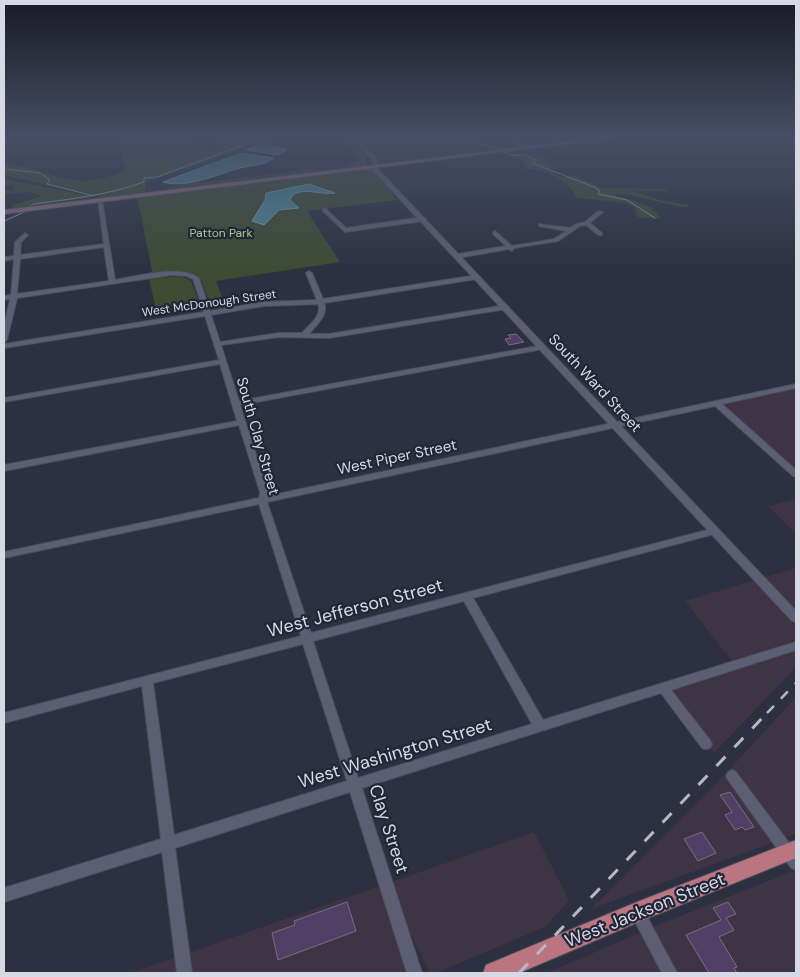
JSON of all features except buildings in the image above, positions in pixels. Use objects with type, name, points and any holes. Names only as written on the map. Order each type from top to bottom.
[{"type":"main road","points":[[4,212],[253,182]]},
{"type":"main road","name":"West Jackson Street","points":[[494,973],[637,912],[794,855]]},
{"type":"street","name":"South Ward Street","points":[[388,182],[796,618]]},
{"type":"street","points":[[100,200],[112,282]]},
{"type":"street","points":[[325,210],[345,230],[423,220]]},
{"type":"street","points":[[458,256],[512,249],[556,240],[570,230],[587,223],[600,212]]},
{"type":"street","points":[[587,223],[600,234]]},
{"type":"street","points":[[541,225],[570,230]]},
{"type":"street","points":[[495,233],[512,249]]},
{"type":"street","points":[[4,340],[14,296],[18,242],[26,235]]},
{"type":"street","points":[[4,259],[106,246]]},
{"type":"street","name":"South Clay Street","points":[[158,276],[182,273],[194,276],[208,313],[216,344],[264,492],[264,500],[306,639]]},
{"type":"street","points":[[303,336],[320,315],[323,308],[322,301],[309,273]]},
{"type":"street","points":[[4,298],[158,276]]},
{"type":"street","name":"West McDonough Street","points":[[4,346],[264,304],[322,301],[477,277]]},
{"type":"street","points":[[216,344],[280,335],[328,336],[506,307]]},
{"type":"street","points":[[236,404],[544,347]]},
{"type":"street","points":[[4,400],[222,362]]},
{"type":"street","name":"West Piper Street","points":[[4,555],[796,386]]},
{"type":"street","points":[[716,403],[796,474]]},
{"type":"street","points":[[4,468],[242,422]]},
{"type":"street","name":"West Jefferson Street","points":[[4,718],[715,531]]},
{"type":"street","points":[[467,597],[540,726]]},
{"type":"street","name":"Clay Street","points":[[306,639],[355,784],[415,973]]},
{"type":"street","name":"West Washington Street","points":[[4,895],[796,646]]},
{"type":"street","points":[[146,681],[170,842],[186,973]]},
{"type":"street","points":[[663,688],[706,744]]},
{"type":"street","points":[[732,776],[794,855]]},
{"type":"street","points":[[637,912],[670,973]]},
{"type":"shaded area","points":[[796,387],[796,474],[716,403]]},
{"type":"shaded area","points":[[796,499],[796,534],[768,506]]},
{"type":"shaded area","points":[[796,568],[796,667],[714,753],[663,688],[735,665],[685,601]]},
{"type":"shaded area","points":[[796,697],[796,834],[591,909],[728,771]]},
{"type":"shaded area","points":[[534,832],[569,900],[545,927],[436,973],[430,973],[387,886],[408,973],[131,973]]},
{"type":"shaded area","points":[[796,870],[796,973],[547,973],[646,930]]},
{"type":"green space","points":[[4,182],[17,182],[95,197],[12,208],[13,205],[42,196],[28,192],[4,194],[4,191],[14,189],[14,186],[4,184]]},
{"type":"green space","points":[[33,182],[149,182],[146,183],[145,192],[104,198]]},
{"type":"green space","points":[[209,182],[227,182],[159,190]]},
{"type":"green space","name":"Patton Park","points":[[250,182],[384,182],[397,200],[307,211],[340,262],[216,281],[226,307],[212,309],[201,280],[187,274],[153,276],[137,195]]},
{"type":"green space","points":[[562,182],[588,182],[602,188],[666,189],[668,191],[629,190],[663,201],[690,205],[688,207],[680,207],[631,195],[612,193],[653,209],[660,219],[637,217],[635,208],[626,203],[578,198]]},
{"type":"green space","name":"Patton Park","points":[[181,276],[191,281],[199,302],[156,309],[149,279]]},
{"type":"water","points":[[164,182],[194,182],[182,184]]},
{"type":"water","points":[[309,184],[335,193],[298,193],[293,195],[290,200],[299,208],[279,210],[264,225],[252,221],[265,200],[266,193]]},
{"type":"waterway","points":[[49,182],[47,184],[92,195]]},
{"type":"waterway","points":[[92,195],[144,182]]},
{"type":"waterway","points":[[580,182],[600,191],[598,194],[627,200],[655,218]]},
{"type":"waterway","points":[[28,208],[34,204],[92,195]]},
{"type":"waterway","points":[[4,221],[29,210]]},
{"type":"railway","points":[[767,713],[796,683]]},
{"type":"railway","points":[[519,973],[768,712]]}]
